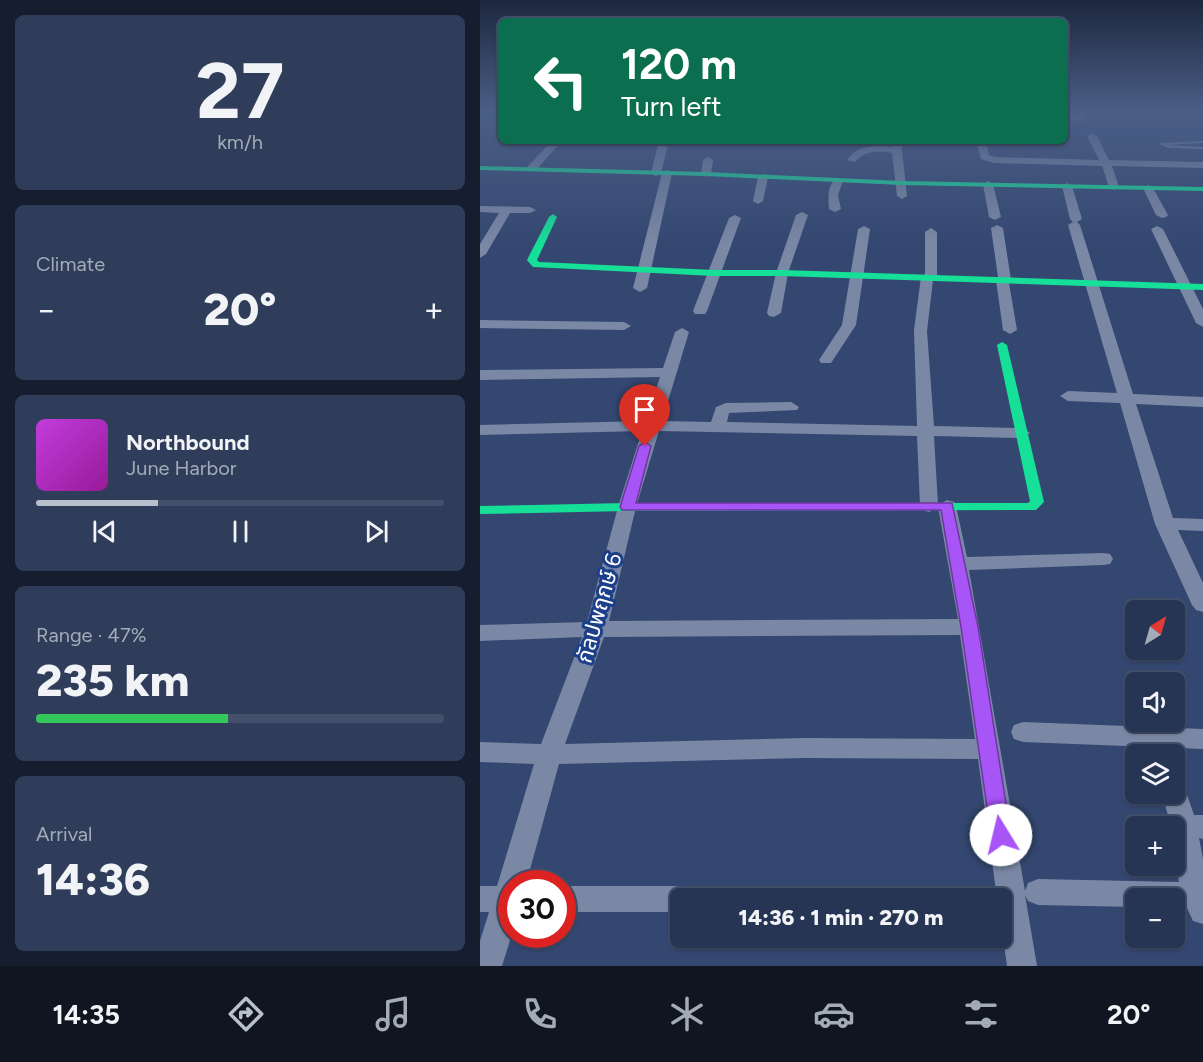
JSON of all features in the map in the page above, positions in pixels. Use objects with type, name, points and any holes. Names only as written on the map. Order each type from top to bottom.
[{"type":"street","points":[[531,170],[543,156]]},
{"type":"street","points":[[640,288],[662,173],[663,156]]},
{"type":"street","points":[[852,160],[854,156]]},
{"type":"street","points":[[898,156],[902,190]]},
{"type":"street","points":[[985,156],[988,159],[1203,165]]},
{"type":"street","points":[[1102,156],[1114,187]]},
{"type":"street","points":[[706,174],[708,160]]},
{"type":"street","points":[[480,168],[706,174],[838,181],[902,190],[988,184],[1203,189]]},
{"type":"street","points":[[758,201],[763,177]]},
{"type":"street","points":[[835,209],[833,195],[838,181]]},
{"type":"street","points":[[988,184],[996,223],[1010,330]]},
{"type":"street","points":[[1067,186],[1090,282],[1164,524],[1203,605]]},
{"type":"street","points":[[1148,188],[1162,215]]},
{"type":"street","points":[[480,209],[530,210]]},
{"type":"street","points":[[480,254],[506,210]]},
{"type":"street","points":[[774,313],[782,273],[802,215]]},
{"type":"street","points":[[553,217],[532,260],[536,265],[714,273],[929,277],[1203,287]]},
{"type":"street","points":[[700,311],[735,218]]},
{"type":"street","points":[[826,360],[849,325],[864,229]]},
{"type":"street","points":[[1157,229],[1187,286],[1203,323]]},
{"type":"street","points":[[931,232],[929,277],[921,331],[926,433],[938,506],[958,564],[970,627],[1005,888]]},
{"type":"street","points":[[480,324],[624,326]]},
{"type":"street","name":"กัลปพฤกษ์ 6","points":[[511,870],[549,754],[596,629],[627,507],[682,332]]},
{"type":"street","points":[[480,510],[627,507],[938,506],[1017,509],[1031,507],[1037,502],[1002,345]]},
{"type":"street","points":[[480,375],[670,372]]},
{"type":"street","points":[[1068,396],[1203,402]]},
{"type":"street","points":[[718,426],[722,410],[726,408],[790,407]]},
{"type":"street","points":[[480,430],[718,426],[926,433],[1022,433]]},
{"type":"street","points":[[1164,524],[1203,525]]},
{"type":"street","points":[[958,564],[1103,559]]},
{"type":"street","points":[[480,633],[596,629],[970,627]]},
{"type":"street","points":[[1023,732],[1142,744]]},
{"type":"street","points":[[1174,744],[1203,739]]},
{"type":"street","points":[[480,752],[549,754],[804,748],[987,749]]},
{"type":"street","points":[[1038,892],[1199,903],[1193,827],[1181,804]]},
{"type":"street","points":[[576,899],[670,899]]},
{"type":"street","name":"กัลปพฤกษ์ 6","points":[[487,966],[498,919]]},
{"type":"street","points":[[1012,924],[1022,966]]},
{"type":"traffic: fast","points":[[480,168],[706,174],[902,183],[1203,189]]},
{"type":"traffic: fast","points":[[553,217],[532,260],[536,265],[714,273],[782,273],[1203,287]]},
{"type":"traffic: fast","points":[[480,510],[627,507],[1031,507],[1037,502],[1002,345]]},
{"type":"route","points":[[645,446],[627,507],[947,506],[970,627],[1001,835]]}]
